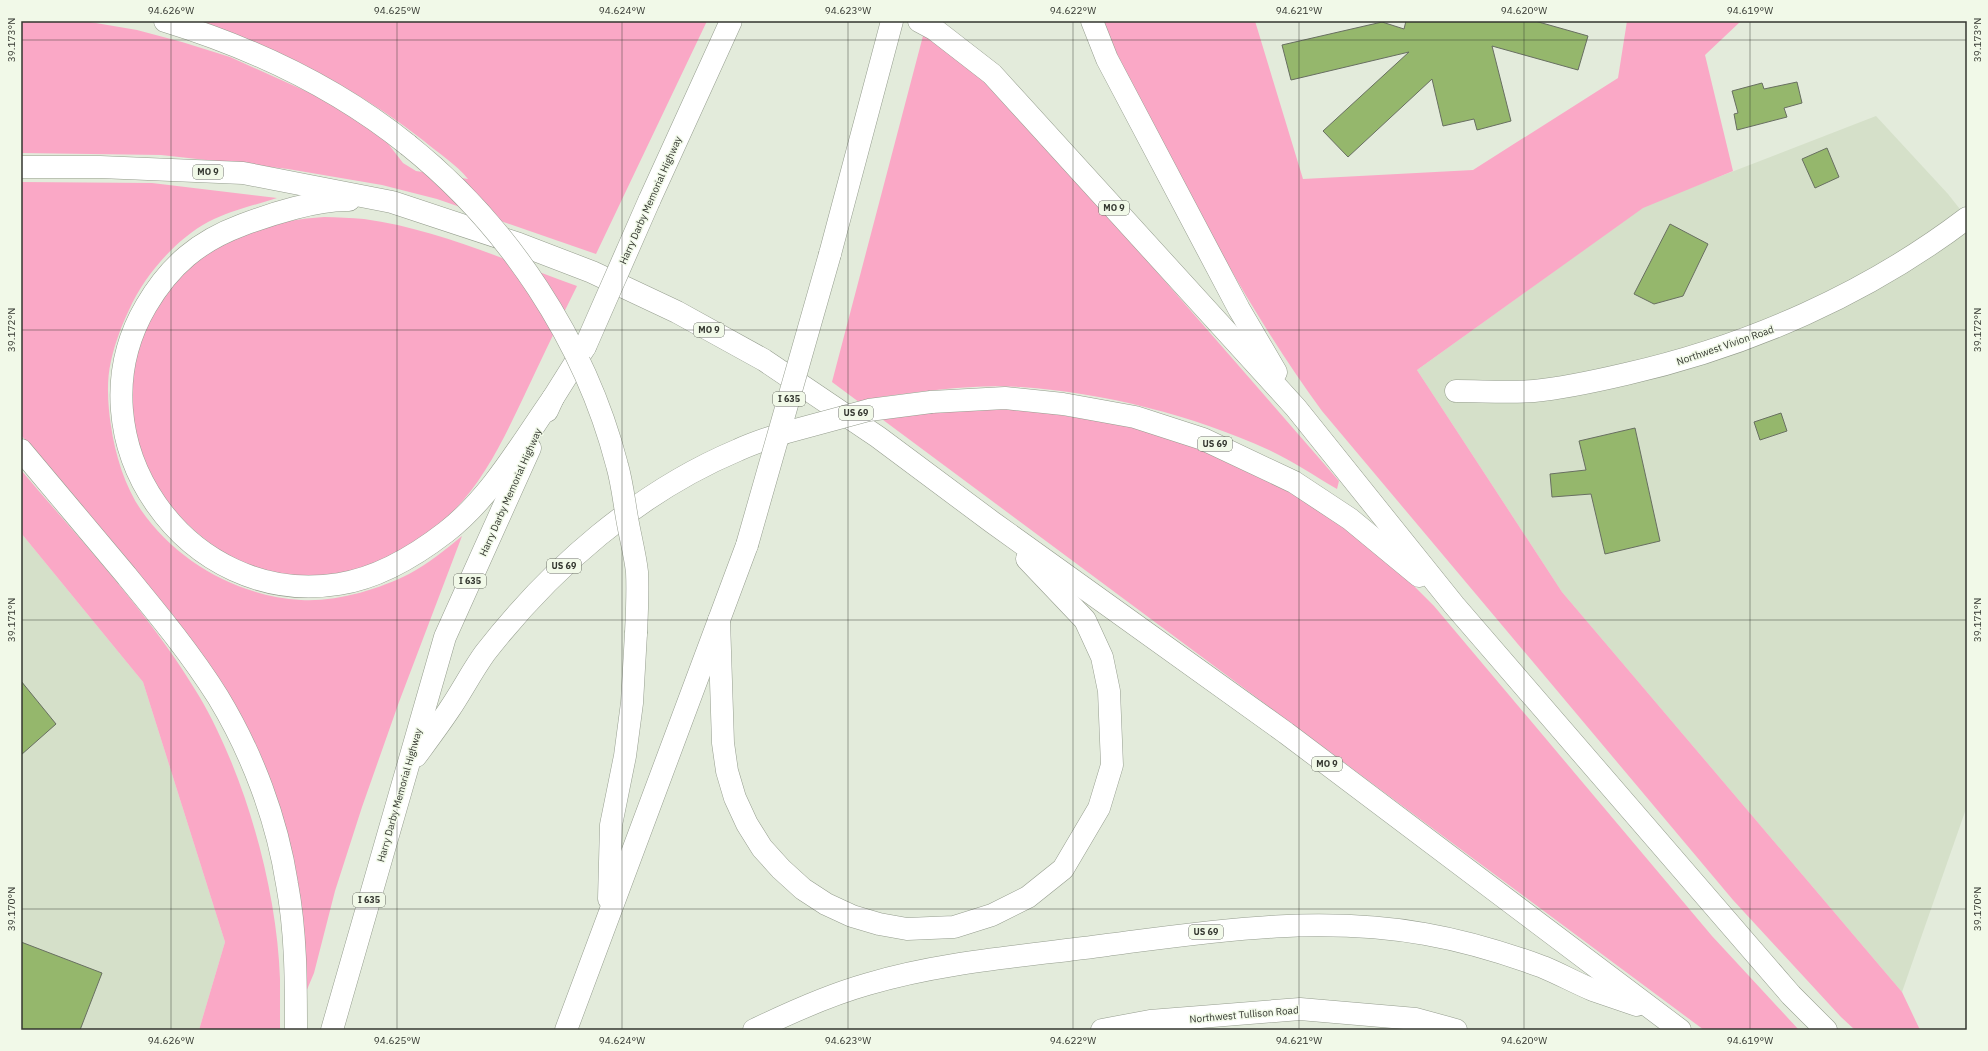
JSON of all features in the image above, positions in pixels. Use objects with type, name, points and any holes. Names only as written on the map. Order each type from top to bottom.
[{"type":"main road","points":[[165,21],[207,34],[251,51],[304,76],[334,93],[388,129],[408,145],[472,203],[526,270],[550,307],[582,367],[605,424],[618,466],[637,572],[636,633],[632,703],[625,756],[611,825],[608,919]]},
{"type":"main road","name":"Harry Darby Memorial Highway","points":[[332,1030],[445,637],[552,398],[585,347],[649,201],[731,21]]},
{"type":"main road","name":"I 635","points":[[566,1030],[747,545],[830,254],[892,21]]},
{"type":"main road","name":"MO 9","points":[[919,21],[934,29],[992,74],[1296,408],[1454,605],[1791,995],[1826,1030]]},
{"type":"main road","points":[[1092,21],[1111,66],[1239,309],[1296,408]]},
{"type":"main road","name":"MO 9","points":[[21,167],[100,167],[243,173],[392,202],[519,244],[592,272],[677,312],[764,360],[878,437],[992,522],[1286,733],[1680,1030]]},
{"type":"main road","points":[[392,202],[344,200],[299,207],[251,221],[200,245],[170,271],[154,292],[135,327],[127,352],[123,378],[122,404],[124,431],[136,468],[154,503],[170,524],[189,542],[210,558],[234,570],[261,580],[284,585],[310,586],[356,581],[397,564],[423,549],[447,532],[469,512],[494,482],[552,398]]},
{"type":"main road","name":"Northwest Vivion Road","points":[[1456,391],[1534,391],[1597,381],[1659,367],[1720,348],[1779,326],[1837,299],[1893,268],[1967,218]]},
{"type":"main road","name":"US 69","points":[[406,770],[450,710],[485,654],[536,595],[572,557],[613,525],[662,491],[738,450],[784,433],[869,410],[931,402],[1005,398],[1063,404],[1135,417],[1203,439],[1294,482],[1344,515],[1454,605]]},
{"type":"main road","points":[[21,450],[168,626],[218,698],[237,733],[261,787],[271,817],[287,882],[293,921],[296,1030]]},
{"type":"main road","points":[[719,620],[722,743],[727,771],[735,798],[747,824],[762,848],[781,869],[803,889],[826,904],[852,916],[879,924],[907,929],[954,927],[992,915],[1028,897],[1063,869],[1099,808],[1112,765],[1109,691],[1102,657],[1085,620],[992,522]]},
{"type":"main road","name":"US 69","points":[[754,1030],[808,1005],[868,984],[931,969],[1238,928],[1290,925],[1338,925],[1382,928],[1425,934],[1465,942],[1506,954],[1545,968],[1593,990],[1657,1012]]},
{"type":"main road","name":"Northwest Tullison Road","points":[[1102,1030],[1150,1021],[1300,1009],[1416,1019],[1456,1030]]},
{"type":"shaded area","points":[[21,21],[90,22],[137,30],[230,57],[319,97],[383,137],[403,163],[416,171],[468,179],[453,164],[424,141],[372,104],[344,87],[288,57],[199,21],[707,21],[596,254],[437,199],[382,185],[288,169],[161,155],[21,153]]},
{"type":"shaded area","points":[[1100,21],[1255,21],[1303,179],[1473,170],[1618,78],[1627,21],[1741,21],[1705,55],[1733,171],[1643,208],[1417,370],[1562,592],[1902,992],[1920,1030],[1855,1030],[1841,1017],[1733,900],[1322,411],[1290,365],[1231,270],[1177,171]]},
{"type":"shaded area","points":[[924,32],[964,60],[1016,110],[1339,481],[1337,489],[1269,450],[1210,426],[1148,408],[1084,394],[1021,387],[986,386],[932,390],[874,399],[937,410],[988,408],[1030,410],[1127,426],[1169,438],[1244,466],[1326,513],[1400,572],[1434,606],[1712,936],[1799,1030],[1704,1030],[832,382]]},
{"type":"shaded area","points":[[1876,116],[1948,194],[1967,218],[1967,806],[1902,992],[1562,592],[1417,370],[1646,205]]},
{"type":"shaded area","points":[[21,182],[152,183],[277,198],[233,211],[216,218],[196,230],[172,249],[152,272],[135,297],[118,335],[114,348],[109,369],[108,394],[111,426],[118,459],[135,501],[156,529],[172,545],[211,573],[254,592],[278,597],[314,600],[356,594],[397,580],[423,566],[462,536],[399,702],[362,807],[335,891],[314,973],[306,992],[289,853],[173,615],[21,435]]},
{"type":"shaded area","points":[[324,217],[364,219],[418,230],[472,247],[577,286],[491,461],[470,492],[445,519],[408,546],[372,565],[346,572],[331,574],[283,574],[254,567],[227,555],[189,526],[168,503],[151,476],[139,448],[133,421],[133,380],[140,340],[151,315],[169,288],[192,264],[218,244],[254,229],[277,223]]},
{"type":"shaded area","points":[[21,470],[138,608],[180,666],[216,727],[231,760],[256,833],[273,907],[278,944],[280,979],[280,1030],[199,1030],[225,942],[143,682],[21,533]]},
{"type":"shaded area","points":[[21,533],[143,682],[225,942],[199,1030],[21,1030]]},
{"type":"building","points":[[1406,21],[1535,21],[1588,36],[1578,70],[1492,46],[1511,121],[1477,130],[1474,119],[1443,126],[1432,79],[1348,157],[1323,131],[1409,52],[1291,80],[1282,45],[1382,22],[1404,29]]},
{"type":"building","points":[[1797,82],[1802,103],[1784,108],[1787,117],[1737,130],[1734,114],[1738,113],[1732,91],[1762,83],[1764,89]]},
{"type":"building","points":[[1827,148],[1839,177],[1815,188],[1802,159]]},
{"type":"building","points":[[1670,224],[1708,244],[1683,296],[1654,304],[1634,294]]},
{"type":"building","points":[[1781,413],[1787,431],[1760,440],[1754,422]]},
{"type":"building","points":[[1635,428],[1660,541],[1605,554],[1591,494],[1552,497],[1550,474],[1586,470],[1579,441]]},
{"type":"building","points":[[21,681],[56,724],[21,755]]},
{"type":"building","points":[[21,942],[102,973],[80,1030],[21,1030]]}]
